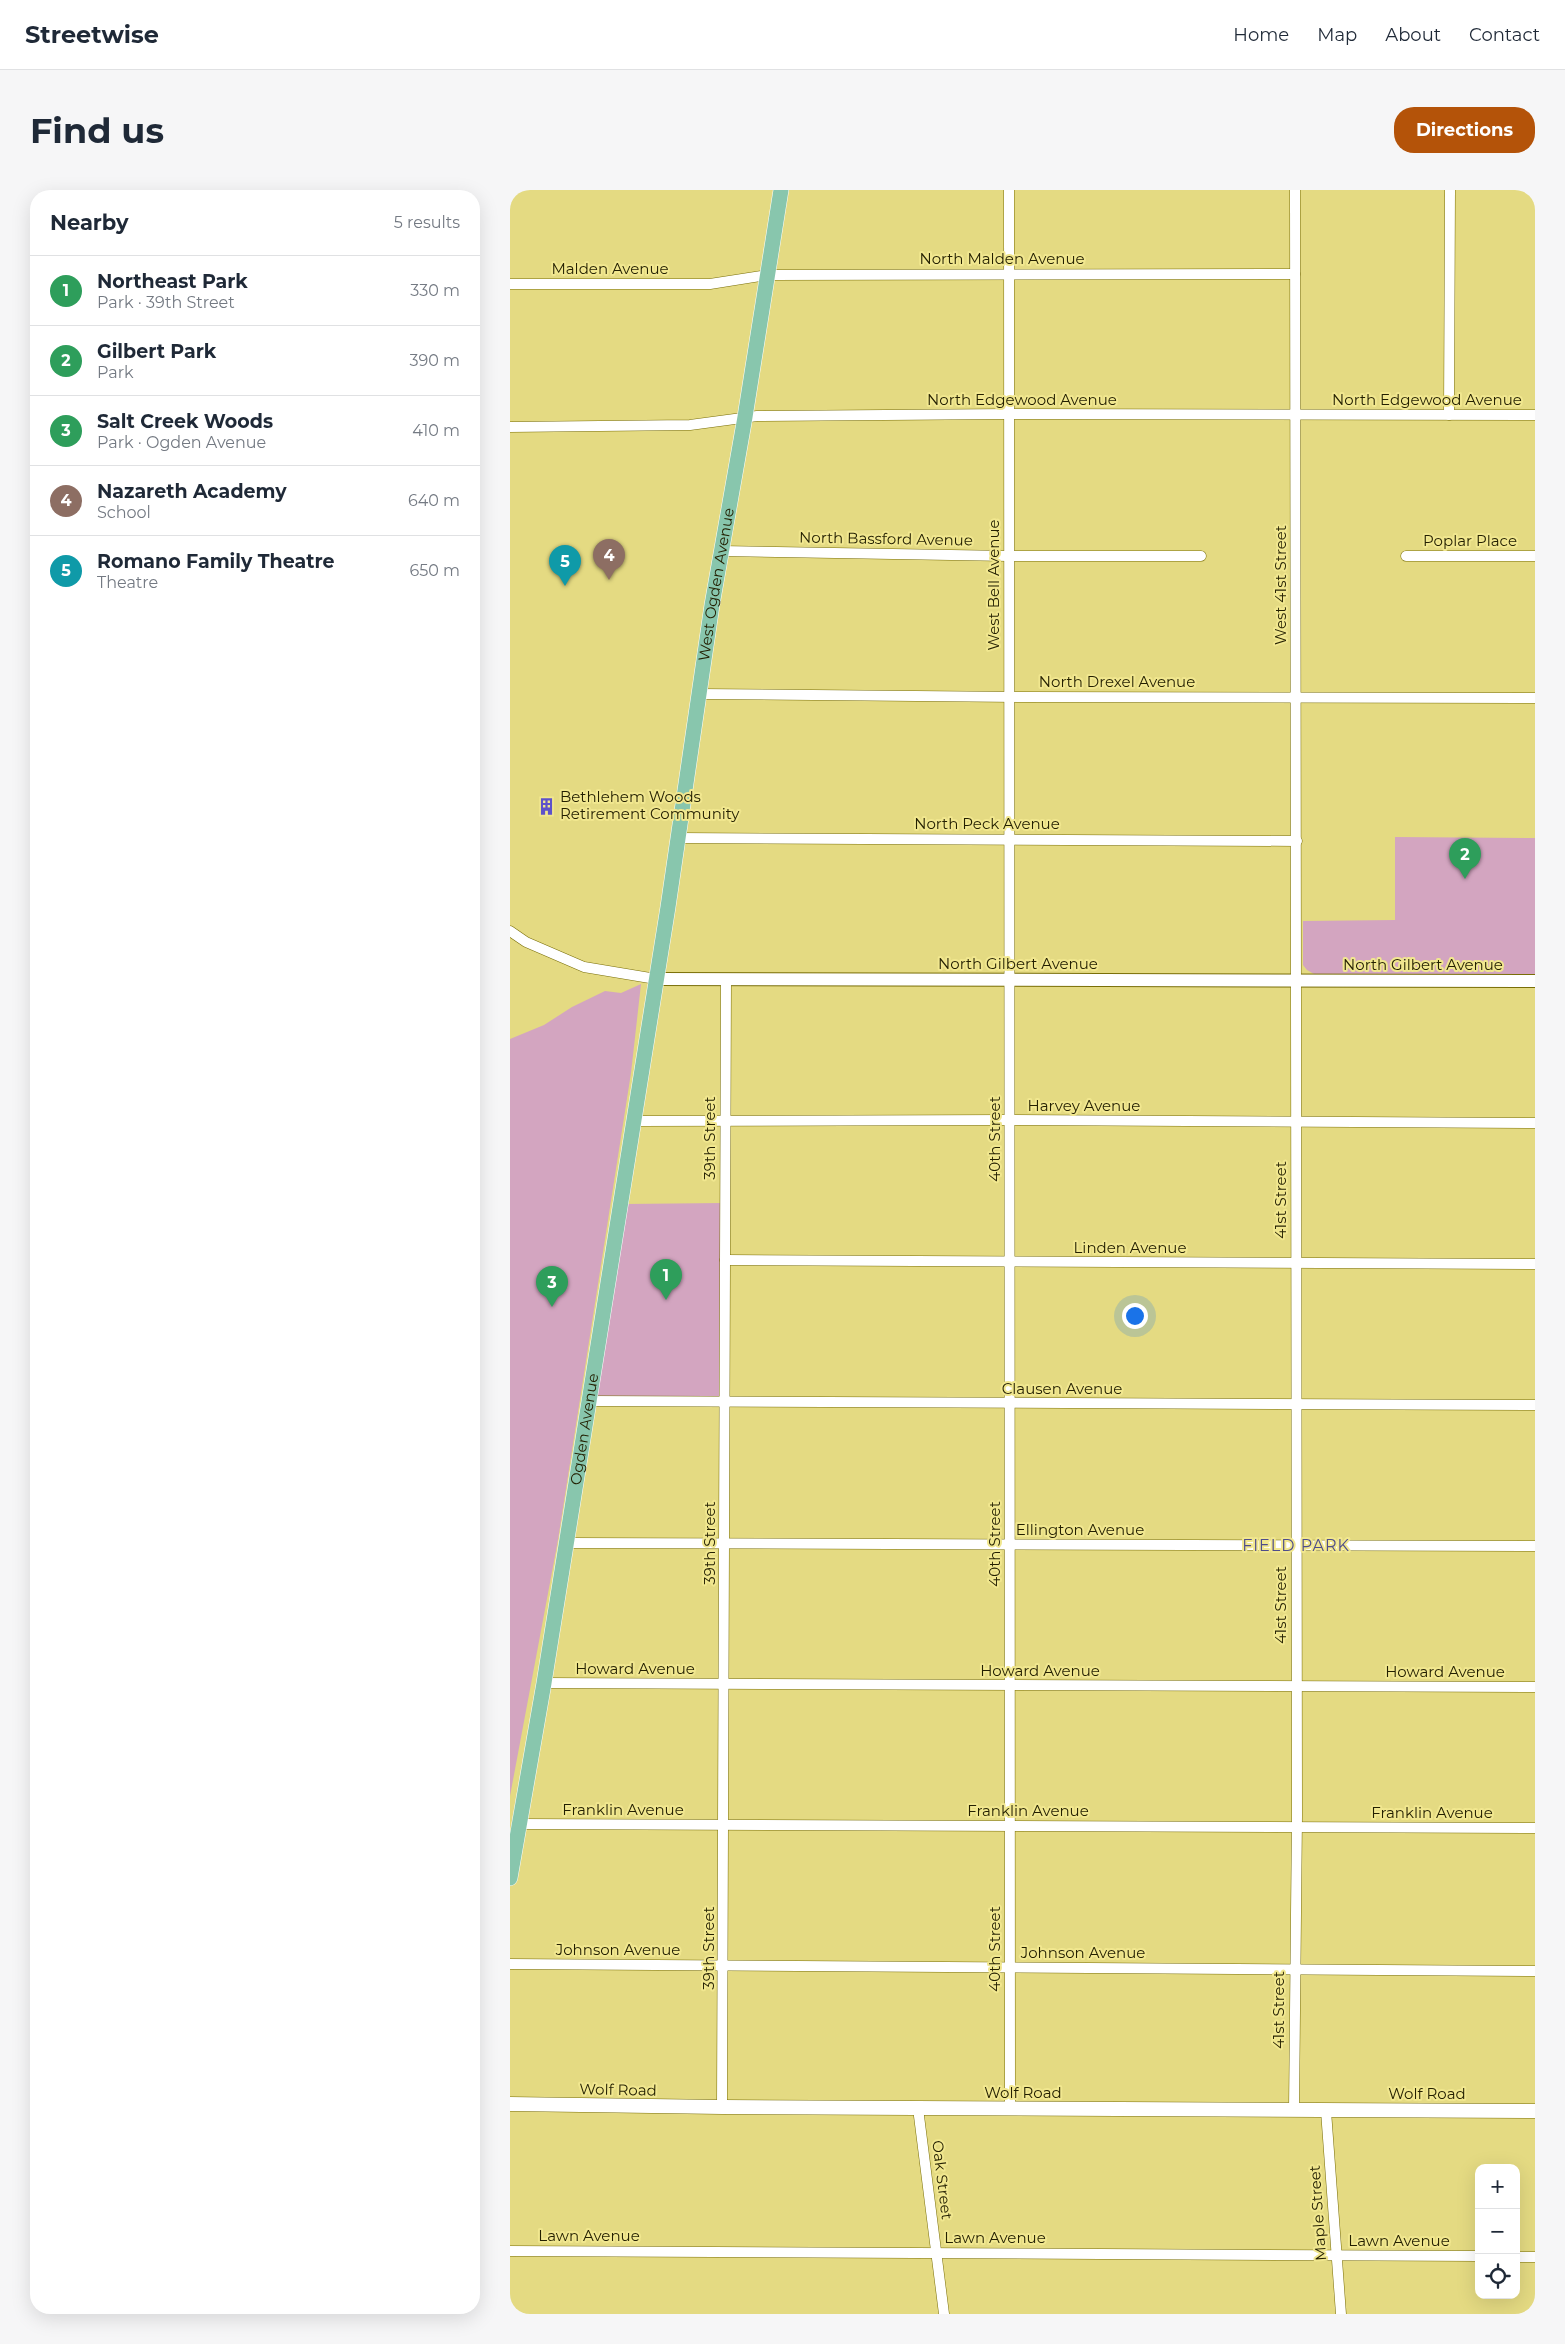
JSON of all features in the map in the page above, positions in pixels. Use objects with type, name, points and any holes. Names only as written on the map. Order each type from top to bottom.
[{"type":"main road","name":"West Ogden Avenue","points":[[656,979],[698,694],[781,190]]},
{"type":"main road","name":"Ogden Avenue","points":[[510,1878],[590,1401],[656,979]]},
{"type":"main road","name":"Wolf Road","points":[[510,2104],[1010,2109],[1535,2111]]},
{"type":"street","name":"West Bell Avenue","points":[[1009,190],[1011,980]]},
{"type":"street","name":"West 41st Street","points":[[1295,190],[1296,981]]},
{"type":"street","points":[[1449,415],[1450,190]]},
{"type":"street","name":"North Malden Avenue","points":[[710,284],[768,275],[1295,274]]},
{"type":"street","name":"Malden Avenue","points":[[510,284],[710,284]]},
{"type":"street","name":"North Edgewood Avenue","points":[[510,427],[690,425],[745,417],[1009,414],[1535,415]]},
{"type":"street","name":"North Bassford Avenue","points":[[721,551],[1009,556],[1201,556]]},
{"type":"street","name":"Poplar Place","points":[[1406,556],[1535,556]]},
{"type":"street","name":"North Drexel Avenue","points":[[698,694],[1009,697],[1535,698]]},
{"type":"street","name":"North Peck Avenue","points":[[677,838],[1297,841]]},
{"type":"street","name":"North Gilbert Avenue","points":[[510,931],[526,942],[584,967],[656,979],[1535,981]]},
{"type":"street","name":"39th Street","points":[[722,2107],[726,979]]},
{"type":"street","name":"40th Street","points":[[1010,2109],[1011,980]]},
{"type":"street","name":"41st Street","points":[[1294,2110],[1296,1828],[1296,981]]},
{"type":"street","name":"Harvey Avenue","points":[[633,1121],[1535,1122]]},
{"type":"street","name":"Linden Avenue","points":[[725,1260],[1535,1264]]},
{"type":"street","name":"Clausen Avenue","points":[[590,1401],[1535,1405]]},
{"type":"street","name":"Ellington Avenue","points":[[566,1542],[1535,1546]]},
{"type":"street","name":"Howard Avenue","points":[[544,1683],[1535,1688]]},
{"type":"street","name":"Franklin Avenue","points":[[520,1824],[1535,1828]]},
{"type":"street","name":"Johnson Avenue","points":[[510,1964],[1535,1971]]},
{"type":"street","name":"Oak Street","points":[[918,2108],[944,2314]]},
{"type":"street","name":"Maple Street","points":[[1326,2111],[1341,2314]]},
{"type":"street","name":"Lawn Avenue","points":[[510,2251],[1475,2256]]},
{"type":"street","points":[[1520,2256],[1535,2257]]},
{"type":"shaded area","points":[[1395,837],[1535,838],[1535,974],[1314,974],[1307,970],[1303,965],[1303,921],[1395,920]]},
{"type":"shaded area","points":[[641,984],[631,1073],[558,1540],[510,1796],[510,1039],[544,1025],[572,1007],[605,991],[621,993]]},
{"type":"shaded area","points":[[723,1203],[722,1398],[595,1396],[624,1204]]},
{"type":"place","name":"Nazareth Academy","points":[[609,580]]},
{"type":"place","name":"Romano Family Theatre","points":[[565,586]]},
{"type":"place","name":"Bethlehem Woods Retirement Community","points":[[546,806]]},
{"type":"place","name":"Gilbert Park","points":[[1465,879]]},
{"type":"place","name":"Northeast Park","points":[[666,1300]]},
{"type":"place","name":"Salt Creek Woods","points":[[552,1307]]},
{"type":"district","name":"FIELD PARK","points":[[1296,1545]]}]
